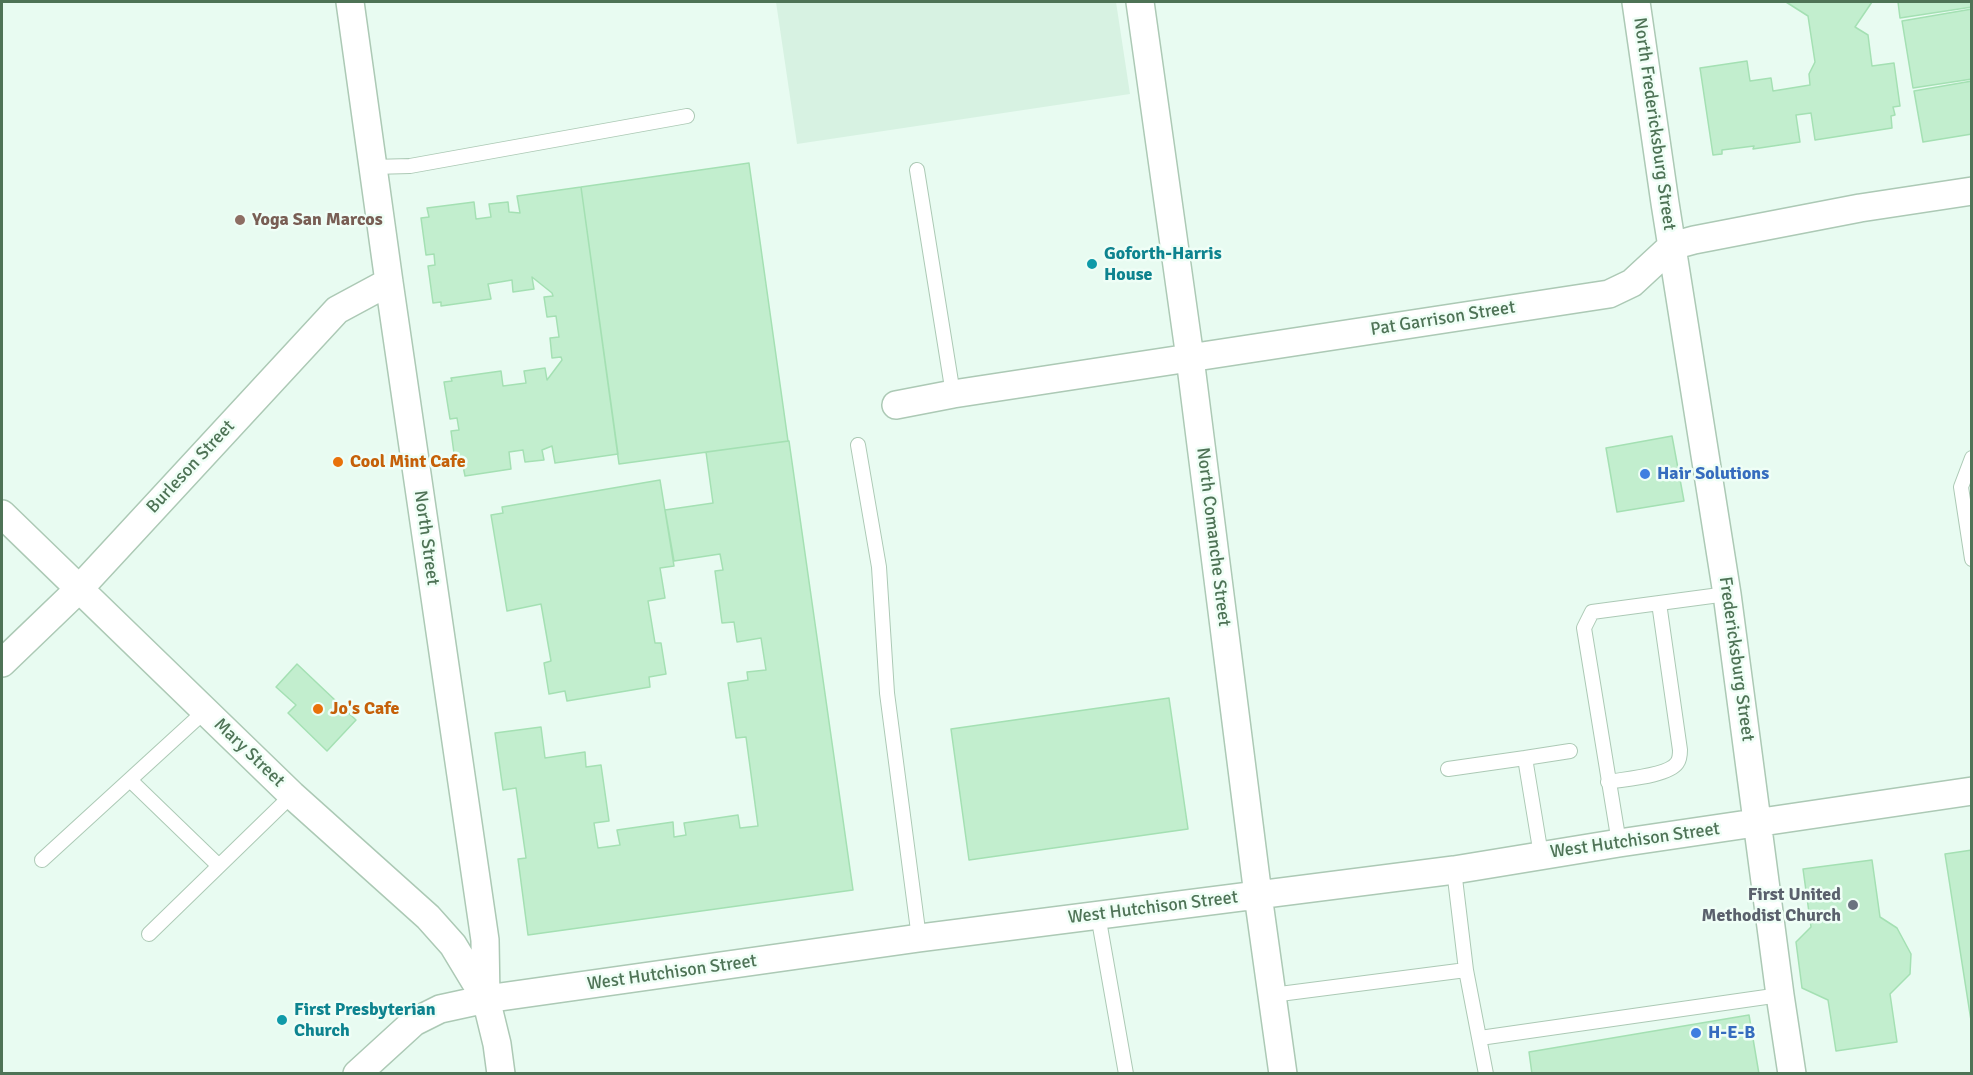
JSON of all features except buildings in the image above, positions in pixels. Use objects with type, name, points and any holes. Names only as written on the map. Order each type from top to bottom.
[{"type":"street","name":"North Street","points":[[350,2],[485,940],[486,999],[497,1044],[501,1074]]},
{"type":"street","name":"North Comanche Street","points":[[1140,2],[1190,358],[1283,1074]]},
{"type":"street","name":"North Fredericksburg Street","points":[[1636,2],[1672,246]]},
{"type":"street","name":"Pat Garrison Street","points":[[896,405],[953,394],[1609,294],[1632,283],[1672,246],[1860,208],[1971,191]]},
{"type":"street","name":"Fredericksburg Street","points":[[1672,246],[1727,594],[1792,1074]]},
{"type":"street","name":"Burleson Street","points":[[2,663],[79,589],[336,310],[389,282]]},
{"type":"street","name":"Mary Street","points":[[2,514],[292,795],[428,917],[453,945],[486,999]]},
{"type":"street","name":"West Hutchison Street","points":[[357,1074],[414,1022],[440,1009],[486,999],[919,938],[1454,870],[1971,791]]},
{"type":"lane","points":[[373,166],[410,166],[687,116]]},
{"type":"lane","points":[[917,170],[953,394]]},
{"type":"lane","points":[[858,444],[879,567],[887,693],[919,938]]},
{"type":"lane","points":[[1971,458],[1961,487],[1971,559]]},
{"type":"lane","points":[[1619,843],[1584,628],[1592,612],[1727,594]]},
{"type":"lane","points":[[1608,782],[1663,772],[1675,766],[1679,761],[1680,750],[1659,603]]},
{"type":"lane","points":[[42,860],[205,711]]},
{"type":"lane","points":[[1448,769],[1570,751]]},
{"type":"lane","points":[[1525,758],[1541,855]]},
{"type":"lane","points":[[130,780],[219,866]]},
{"type":"lane","points":[[150,934],[292,795]]},
{"type":"lane","points":[[1454,870],[1466,970],[1486,1074]]},
{"type":"lane","points":[[1098,915],[1126,1074]]},
{"type":"lane","points":[[1272,995],[1466,970]]},
{"type":"lane","points":[[1480,1038],[1780,995]]},
{"type":"shaded area","points":[[776,2],[1116,2],[1130,94],[797,144]]},
{"type":"place","name":"Yoga San Marcos","points":[[240,220]]},
{"type":"place","name":"Goforth-Harris House","points":[[1092,264]]},
{"type":"place","name":"Cool Mint Cafe","points":[[338,462]]},
{"type":"place","name":"Hair Solutions","points":[[1645,474]]},
{"type":"place","name":"Jo's Cafe","points":[[318,709]]},
{"type":"place","name":"First United Methodist Church","points":[[1853,905]]},
{"type":"place","name":"First Presbyterian Church","points":[[282,1020]]},
{"type":"place","name":"H-E-B","points":[[1696,1033]]}]
